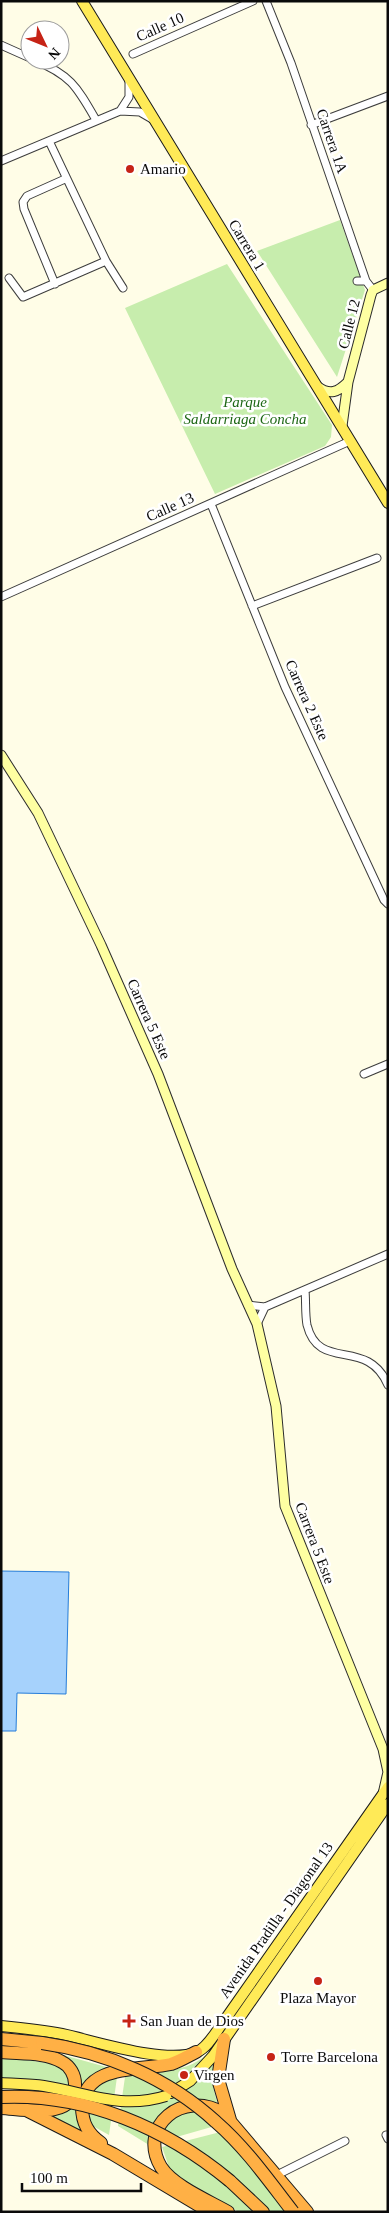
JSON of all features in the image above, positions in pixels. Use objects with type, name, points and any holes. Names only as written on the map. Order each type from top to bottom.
[{"type":"highway","points":[[1,2039],[65,2046],[112,2060],[148,2076],[181,2094],[216,2122],[238,2144],[293,2212]]},
{"type":"highway","points":[[224,2039],[218,2079],[222,2099],[231,2122]]},
{"type":"highway","points":[[1,2052],[54,2058],[61,2061],[72,2071],[75,2089],[66,2105],[51,2110],[28,2111],[1,2108]]},
{"type":"highway","points":[[113,2154],[94,2138],[84,2123],[82,2104],[92,2084],[108,2073],[174,2063],[196,2052]]},
{"type":"highway","points":[[1,2097],[50,2100],[115,2114],[176,2142],[230,2181],[264,2212]]},
{"type":"highway","points":[[228,2212],[169,2177],[157,2158],[155,2146],[160,2127],[172,2112],[181,2107],[200,2104],[212,2107],[223,2113],[278,2175],[307,2212]]},
{"type":"highway","points":[[28,2111],[113,2154],[210,2212]]},
{"type":"main road","name":"Carrera 1","points":[[82,1],[152,119],[388,503]]},
{"type":"main road","name":"Avenida Pradilla - Diagonal 13","points":[[1,2083],[43,2086],[119,2102],[139,2102],[166,2096],[183,2086],[199,2073],[224,2039],[386,1803]]},
{"type":"main road","name":"Avenida Pradilla - Diagonal 13","points":[[196,2052],[209,2042],[386,1803]]},
{"type":"main road","points":[[1,2026],[59,2034],[127,2050],[166,2055],[184,2055],[196,2052]]},
{"type":"street","name":"Calle 10","points":[[133,54],[253,1]]},
{"type":"street","name":"Carrera 1A","points":[[266,1],[291,62],[366,281],[373,290]]},
{"type":"street","points":[[1,45],[20,54]]},
{"type":"street","points":[[55,70],[67,76],[80,92],[96,120]]},
{"type":"street","points":[[120,111],[129,97],[129,80]]},
{"type":"street","points":[[311,124],[388,96]]},
{"type":"street","points":[[1,161],[120,111],[134,111],[152,119]]},
{"type":"street","points":[[48,141],[106,261],[123,288]]},
{"type":"street","points":[[55,284],[24,209],[23,202],[27,196],[65,179]]},
{"type":"street","points":[[9,278],[23,297],[106,261]]},
{"type":"street","points":[[357,280],[366,281]]},
{"type":"street","name":"Calle 12","points":[[342,426],[348,382],[373,290],[388,283]]},
{"type":"street","points":[[317,386],[326,392],[334,392],[348,382]]},
{"type":"street","name":"Calle 13","points":[[1,597],[350,441]]},
{"type":"street","name":"Carrera 2 Este","points":[[211,504],[289,696],[384,900],[388,904]]},
{"type":"street","points":[[252,606],[377,558]]},
{"type":"street","name":"Carrera 5 Este","points":[[1,756],[38,812],[101,945],[158,1074],[257,1324],[277,1416],[285,1506],[379,1738],[388,1772],[386,1803]]},
{"type":"street","points":[[364,1074],[388,1064]]},
{"type":"street","points":[[248,1305],[266,1307],[388,1254]]},
{"type":"street","points":[[305,1290],[307,1324],[314,1340],[331,1352],[370,1361],[381,1371],[388,1385]]},
{"type":"street","points":[[257,1324],[266,1307]]},
{"type":"street","name":"Carrera 5 Este","points":[[379,1738],[388,1748]]},
{"type":"street","points":[[278,2175],[345,2141]]},
{"type":"green space","points":[[340,220],[365,290],[337,377],[257,251]]},
{"type":"green space","name":"Parque Saldarriaga Concha","points":[[227,264],[332,425],[331,437],[325,446],[215,494],[125,308]]},
{"type":"green space","points":[[218,2041],[190,2078],[168,2091],[172,2098],[198,2080],[213,2063],[213,2087],[217,2102],[214,2104],[186,2102],[171,2106],[165,2111],[149,2145],[118,2126],[125,2077],[187,2066],[205,2056]]},
{"type":"green space","points":[[56,2053],[110,2068],[92,2078],[84,2136],[49,2117],[65,2110],[80,2087]]},
{"type":"green space","points":[[1,2056],[59,2065],[71,2077],[67,2097],[37,2104],[10,2103],[16,2079],[1,2079]]},
{"type":"green space","points":[[117,2077],[109,2135],[91,2125],[89,2117],[90,2101],[96,2089]]},
{"type":"green space","points":[[198,2110],[222,2124],[159,2142],[164,2128],[172,2119]]},
{"type":"green space","points":[[232,2129],[285,2212],[239,2212],[179,2178],[170,2170],[162,2147]]},
{"type":"water","points":[[1,1571],[69,1572],[66,1694],[17,1693],[16,1731],[1,1731]]},
{"type":"place","name":"Amario","points":[[130,169]]},
{"type":"place","name":"Plaza Mayor","points":[[318,1981]]},
{"type":"place","name":"San Juan de Dios","points":[[129,2021]]},
{"type":"place","name":"Torre Barcelona","points":[[271,2057]]},
{"type":"place","name":"Virgen","points":[[184,2075]]}]
